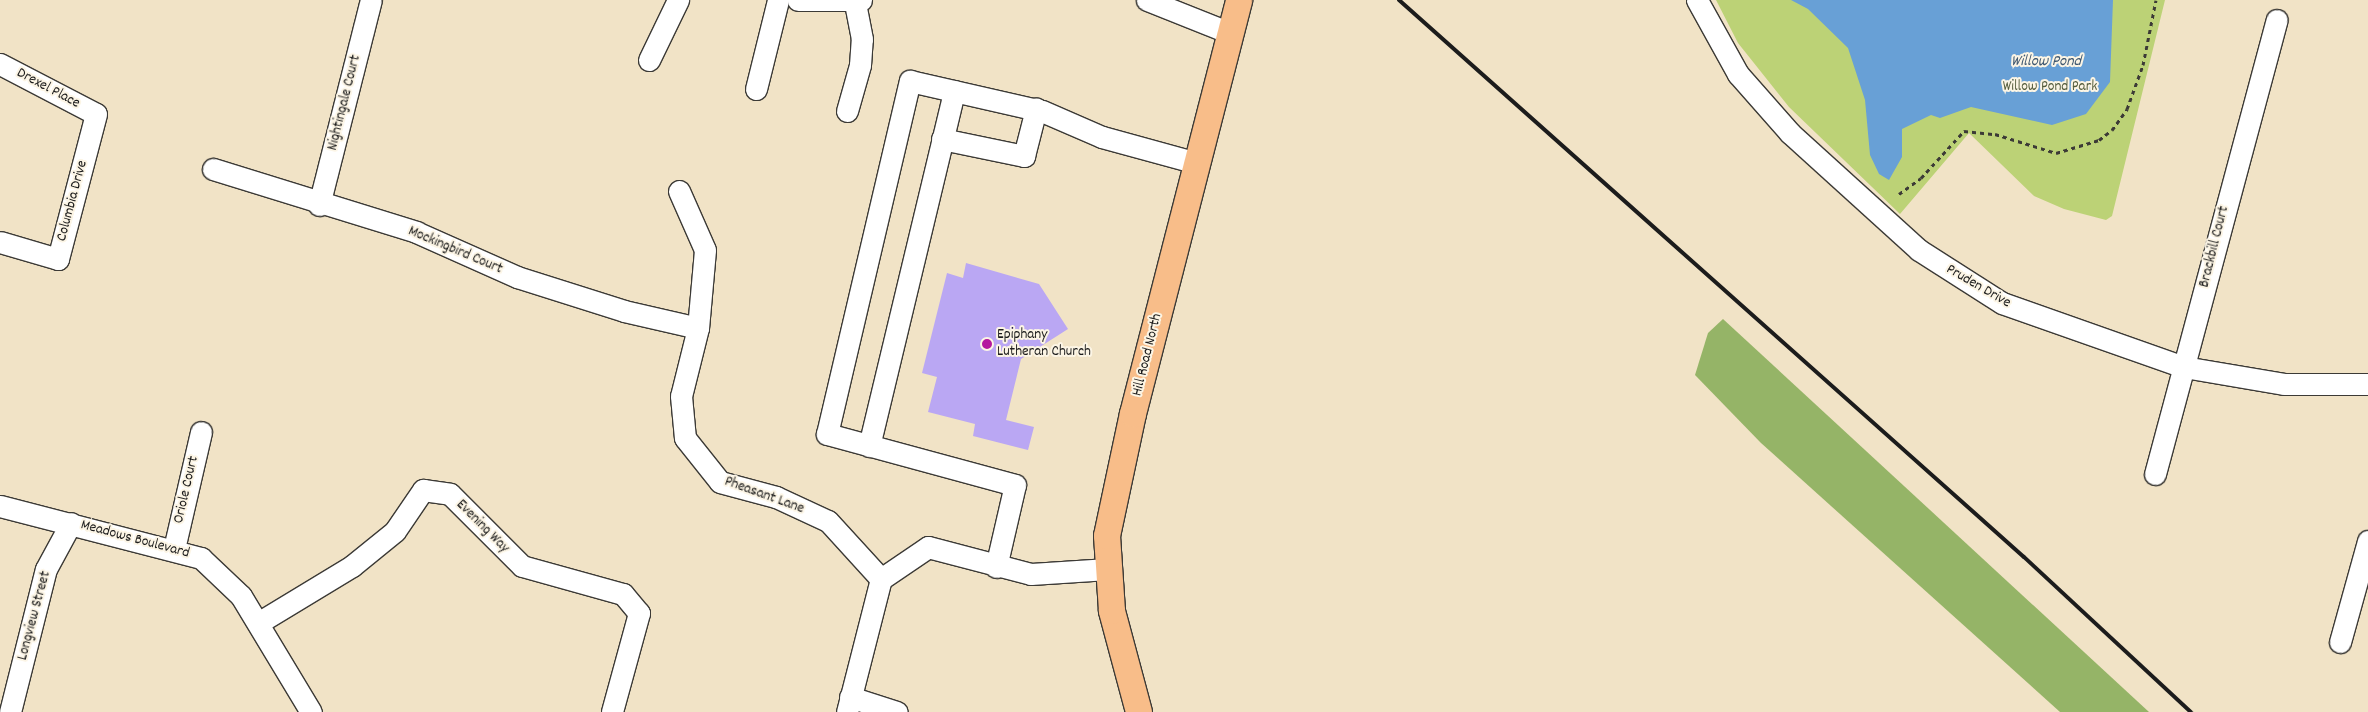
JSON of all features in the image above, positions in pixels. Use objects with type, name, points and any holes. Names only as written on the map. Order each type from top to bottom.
[{"type":"main road","name":"Hill Road North","points":[[1139,712],[1117,636],[1108,569],[1116,487],[1239,0]]},
{"type":"street","name":"Nightingale Court","points":[[320,205],[372,0]]},
{"type":"street","points":[[649,60],[678,0]]},
{"type":"street","points":[[756,89],[778,0]]},
{"type":"street","points":[[798,0],[858,1],[861,56],[847,111]]},
{"type":"street","points":[[1147,0],[1230,32]]},
{"type":"street","name":"Pruden Drive","points":[[1697,0],[1727,57],[1756,97],[1826,167],[1932,260],[2024,313],[2184,367],[2284,384],[2368,384]]},
{"type":"street","name":"Brackbill Court","points":[[2156,474],[2277,20]]},
{"type":"street","name":"Drexel Place","points":[[0,64],[96,114]]},
{"type":"street","points":[[996,567],[1015,485],[827,434],[910,81],[1036,110],[1102,136],[1197,163]]},
{"type":"street","points":[[869,446],[954,91]]},
{"type":"street","points":[[942,138],[1024,156],[1036,110]]},
{"type":"street","name":"Columbia Drive","points":[[0,242],[58,259],[96,114]]},
{"type":"street","name":"Mockingbird Court","points":[[213,170],[320,205],[416,232],[517,278],[624,311],[698,328]]},
{"type":"street","name":"Pheasant Lane","points":[[679,191],[705,250],[698,328],[681,396],[685,438],[720,482],[776,497],[828,521],[881,579]]},
{"type":"street","name":"Oriole Court","points":[[174,549],[201,432]]},
{"type":"street","name":"Evening Way","points":[[258,623],[352,566],[395,531],[423,490],[450,494],[522,566],[623,594],[639,613],[612,712]]},
{"type":"street","name":"Meadows Boulevard","points":[[0,506],[174,549],[201,558],[241,596],[311,712]]},
{"type":"street","name":"Longview Street","points":[[10,712],[46,569],[71,523]]},
{"type":"street","points":[[2340,642],[2368,542]]},
{"type":"street","points":[[897,712],[849,704],[881,579],[928,547],[996,567],[1056,575],[1108,569]]},
{"type":"path","points":[[1899,194],[1921,178],[1964,131],[1995,134],[2056,152],[2099,140],[2112,130],[2126,109],[2143,65],[2156,0]]},
{"type":"green space","name":"Willow Pond Park","points":[[1716,0],[2165,0],[2112,216],[2106,220],[2064,209],[2034,196],[1969,133],[1900,214],[1789,107],[1738,43]]},
{"type":"green space","points":[[1723,319],[2149,712],[2060,712],[1761,443],[1695,375],[1708,333]]},
{"type":"water","name":"Willow Pond","points":[[1791,0],[2113,0],[2110,82],[2086,114],[2052,125],[1971,107],[1940,118],[1931,115],[1902,129],[1902,157],[1889,180],[1879,174],[1870,155],[1865,100],[1848,48],[1808,9]]},
{"type":"building","name":"Epiphany Lutheran Church","points":[[966,263],[1039,284],[1068,329],[1021,359],[1006,420],[1034,427],[1028,450],[973,436],[975,424],[928,412],[937,377],[922,373],[947,273],[963,278]]},
{"type":"railway","points":[[1399,0],[2024,557],[2191,712]]},
{"type":"place","name":"Epiphany Lutheran Church","points":[[987,344]]}]
